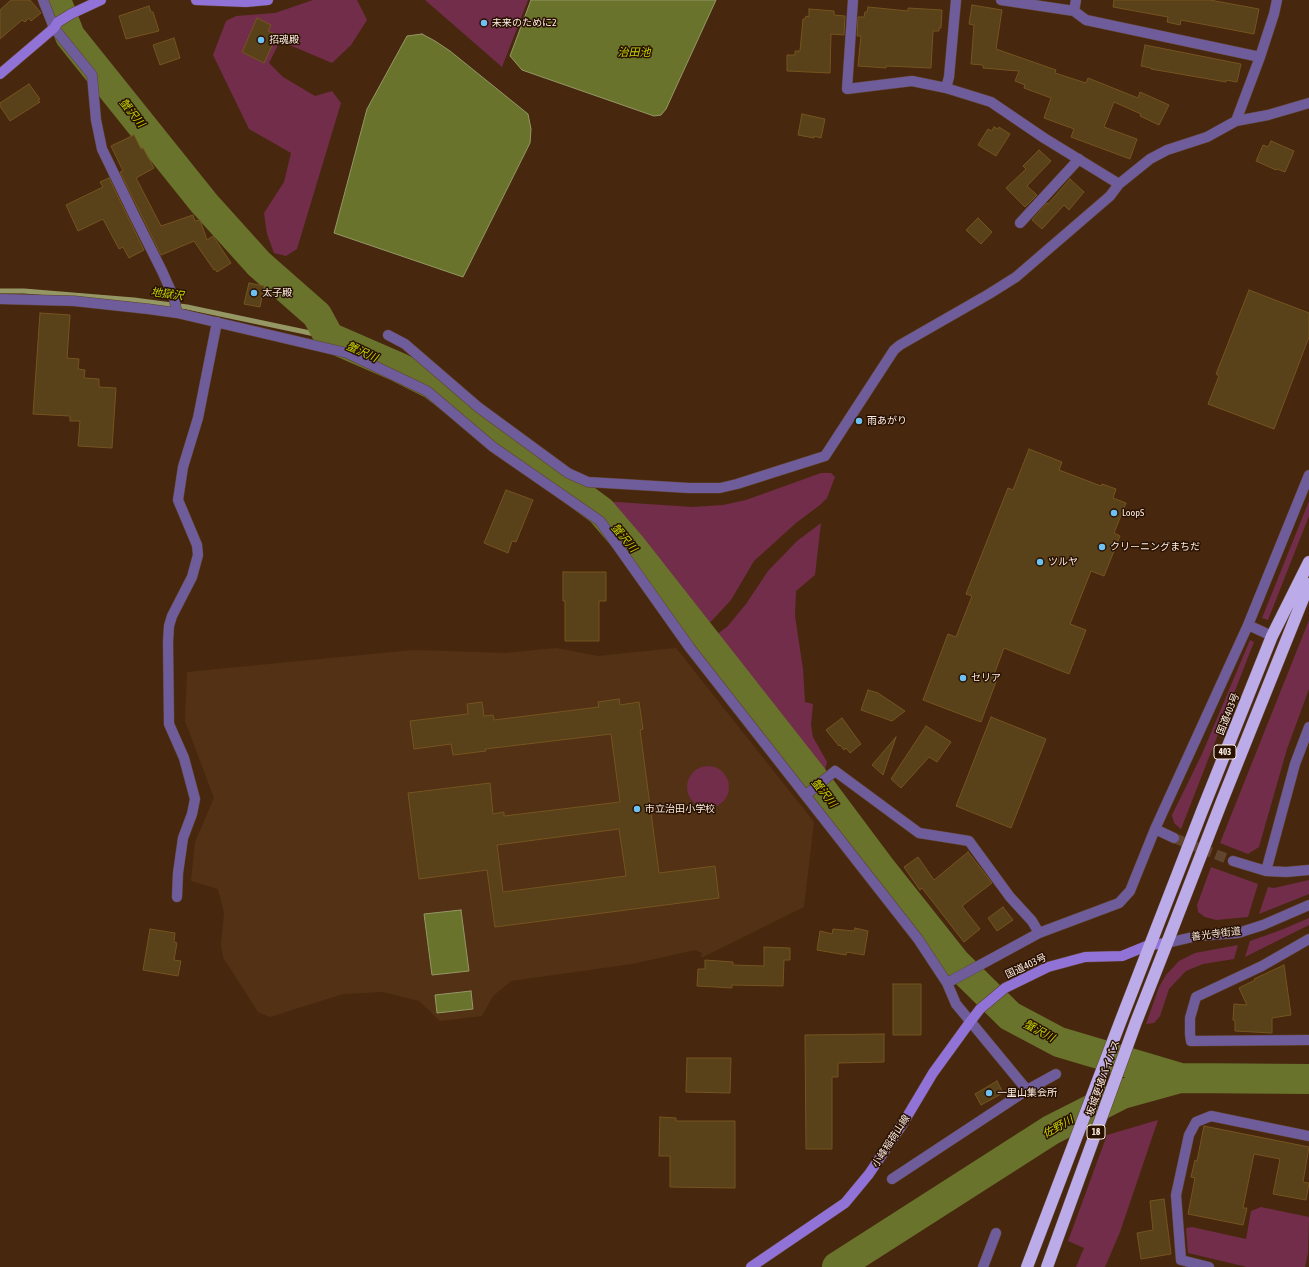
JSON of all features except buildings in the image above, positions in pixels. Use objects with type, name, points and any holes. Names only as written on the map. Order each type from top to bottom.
[{"type":"highway","name":"国道403号","points":[[1149,945],[1272,636],[1309,562]]},
{"type":"highway","name":"403","points":[[1167,942],[1309,584]]},
{"type":"highway","name":"坂城更埴バイパス","points":[[1047,1267],[1136,1022],[1167,942]]},
{"type":"highway","name":"坂城更埴バイパス","points":[[1027,1267],[1149,945]]},
{"type":"main road","points":[[0,74],[70,14],[101,0]]},
{"type":"main road","points":[[196,0],[246,2],[268,0]]},
{"type":"main road","name":"国道403号","points":[[1005,988],[1048,967],[1085,957],[1122,956],[1149,945],[1167,942]]},
{"type":"main road","name":"小峰稲荷山線","points":[[751,1267],[845,1203],[870,1174],[902,1125],[933,1073],[970,1022],[980,1009],[1005,988]]},
{"type":"street","points":[[43,0],[56,25],[92,75],[96,120],[102,149],[174,298],[177,313]]},
{"type":"street","points":[[853,0],[847,89],[912,81],[946,88],[992,102],[1044,138],[1119,184]]},
{"type":"street","points":[[946,88],[949,78],[956,0]]},
{"type":"street","points":[[1001,0],[1074,11],[1086,20],[1260,57]]},
{"type":"street","points":[[1074,11],[1076,0]]},
{"type":"street","points":[[1236,121],[1260,57],[1277,0]]},
{"type":"street","points":[[388,335],[405,344],[478,407],[568,473],[588,482],[689,488],[720,488],[737,484],[825,456],[894,350],[900,345],[1016,277],[1110,196],[1119,184],[1150,160],[1167,150],[1207,137],[1236,121],[1268,115],[1309,103]]},
{"type":"street","points":[[1020,223],[1078,159]]},
{"type":"street","points":[[0,299],[74,301],[177,313],[348,353],[428,391],[493,447],[600,521],[690,648],[809,793],[950,981],[956,1004],[1027,1090]]},
{"type":"street","points":[[177,897],[178,873],[183,838],[192,814],[195,798],[184,758],[169,724],[169,626],[172,616],[192,577],[198,555],[197,545],[178,500],[183,467],[198,418],[217,322]]},
{"type":"street","points":[[950,981],[1039,933],[1119,903],[1130,891],[1156,829],[1248,626],[1309,475]]},
{"type":"street","points":[[1248,626],[1272,636]]},
{"type":"street","points":[[1266,871],[1295,764],[1309,727]]},
{"type":"street","points":[[809,793],[835,771],[919,833],[970,841],[1010,897],[1032,921],[1039,933]]},
{"type":"street","points":[[1156,829],[1174,838]]},
{"type":"street","points":[[1233,861],[1266,871],[1286,872],[1309,870]]},
{"type":"street","name":"善光寺街道","points":[[1167,942],[1197,936],[1238,933],[1263,925],[1309,906]]},
{"type":"street","points":[[1309,939],[1262,966],[1196,997],[1190,1018],[1191,1041],[1309,1040]]},
{"type":"street","points":[[892,1179],[1027,1090],[1056,1074]]},
{"type":"street","points":[[1209,1267],[1181,1260],[1176,1195],[1189,1135],[1196,1122],[1211,1116],[1309,1136]]},
{"type":"street","points":[[982,1267],[996,1233]]},
{"type":"shaded area","points":[[313,0],[357,0],[367,20],[351,45],[332,63],[280,41],[269,63],[283,77],[315,96],[332,91],[341,103],[297,249],[286,256],[274,253],[267,234],[264,213],[284,182],[291,153],[249,129],[213,55],[226,21],[236,16],[275,13]]},
{"type":"shaded area","points":[[425,0],[528,0],[502,67]]},
{"type":"shaded area","points":[[821,473],[831,473],[835,477],[827,498],[796,523],[754,561],[731,600],[706,627],[624,524],[601,501],[693,507],[723,505],[746,500]]},
{"type":"shaded area","points":[[1309,501],[1309,516],[1268,620],[1262,618]]},
{"type":"shaded area","points":[[821,523],[815,575],[796,591],[795,616],[803,669],[805,702],[813,704],[811,725],[813,737],[827,762],[825,770],[820,774],[713,637],[727,627],[746,604],[768,571],[797,541]]},
{"type":"shaded area","points":[[1309,620],[1309,689],[1287,749],[1259,847],[1248,854],[1220,843]]},
{"type":"shaded area","points":[[1250,640],[1254,642],[1181,829],[1174,823],[1172,815],[1202,754]]},
{"type":"shaded area","points":[[556,648],[598,656],[676,648],[814,822],[804,907],[701,958],[702,953],[695,950],[632,964],[511,981],[493,996],[482,1016],[440,1021],[419,1001],[383,992],[343,994],[270,1017],[258,1012],[223,957],[221,945],[224,913],[218,889],[191,881],[195,842],[214,798],[185,721],[187,672],[413,650],[505,653]]},
{"type":"shaded area","points":[[704,766],[712,766],[723,772],[729,783],[729,791],[723,802],[712,808],[704,808],[693,802],[687,791],[687,783],[693,772]]},
{"type":"shaded area","points":[[1211,867],[1258,884],[1248,917],[1216,920],[1205,917],[1198,912],[1197,905]]},
{"type":"shaded area","points":[[1309,880],[1309,894],[1259,914],[1268,887],[1274,888]]},
{"type":"shaded area","points":[[1309,918],[1309,925],[1245,957],[1250,941]]},
{"type":"shaded area","points":[[1238,945],[1234,959],[1203,964],[1186,971],[1169,989],[1160,1016],[1154,1023],[1146,1024],[1159,987],[1166,975],[1179,961],[1195,953]]},
{"type":"shaded area","points":[[1158,1120],[1120,1232],[1105,1267],[1076,1267],[1084,1248],[1068,1241],[1107,1135]]},
{"type":"shaded area","points":[[1261,1207],[1309,1217],[1308,1253],[1305,1267],[1247,1267],[1188,1253],[1186,1228],[1192,1227],[1246,1239],[1251,1211]]},
{"type":"water","name":"治田池","points":[[531,0],[716,0],[666,109],[661,115],[654,116],[522,70],[510,56]]},
{"type":"water","points":[[422,34],[450,51],[528,114],[531,129],[530,143],[463,277],[334,233],[367,109],[407,36]]},
{"type":"water","points":[[461,910],[469,971],[432,975],[424,914]]},
{"type":"water","points":[[471,991],[473,1009],[437,1013],[435,995]]},
{"type":"waterway","name":"蟹沢川","points":[[56,0],[70,36],[204,203],[259,264],[317,315],[329,337],[398,367],[432,384],[601,511],[631,546],[814,779],[879,866],[956,963],[1010,1016],[1059,1042],[1180,1078]]},
{"type":"waterway","name":"地獄沢","points":[[0,291],[24,291],[134,300],[187,307],[329,337]]},
{"type":"waterway","name":"佐野川","points":[[837,1267],[1051,1130],[1122,1094],[1180,1078],[1309,1079]]},
{"type":"tunnel","points":[[1174,838],[1233,861]]},
{"type":"place","name":"未来のために2","points":[[484,23]]},
{"type":"place","name":"招魂殿","points":[[261,40]]},
{"type":"place","name":"太子殿","points":[[254,293]]},
{"type":"place","name":"雨あがり","points":[[859,421]]},
{"type":"place","name":"LoopS","points":[[1114,513]]},
{"type":"place","name":"クリーニングまちだ","points":[[1102,547]]},
{"type":"place","name":"ツルヤ","points":[[1040,562]]},
{"type":"place","name":"セリア","points":[[963,678]]},
{"type":"place","name":"市立治田小学校","points":[[637,809]]},
{"type":"place","name":"一里山集会所","points":[[989,1093]]}]
